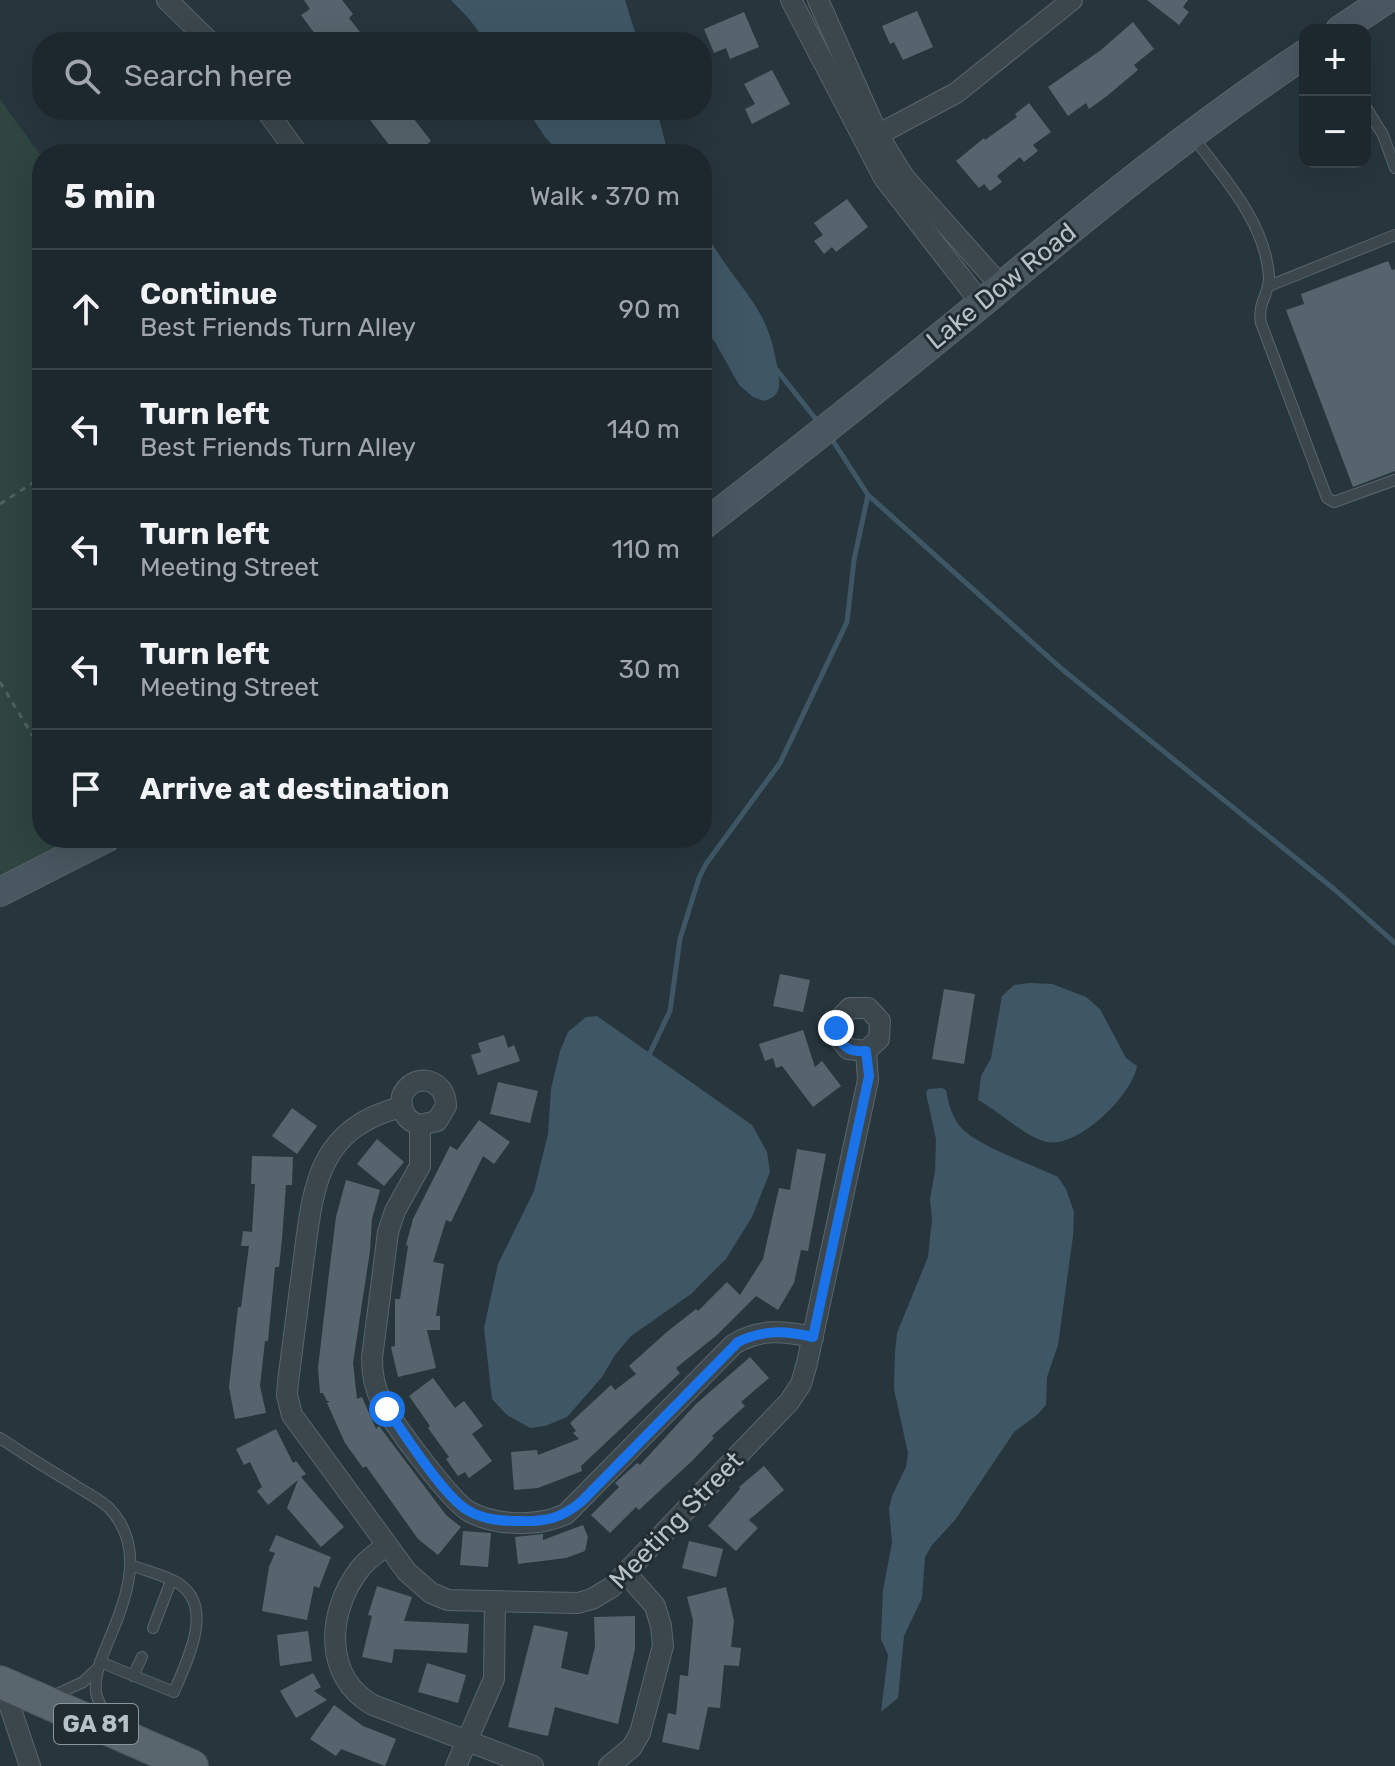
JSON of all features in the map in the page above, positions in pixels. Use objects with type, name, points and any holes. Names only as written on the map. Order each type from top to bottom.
[{"type":"main road","name":"GA 81","points":[[1,1682],[192,1766]]},
{"type":"street","points":[[167,0],[200,32]]},
{"type":"street","points":[[791,0],[871,138],[991,294]]},
{"type":"street","points":[[818,0],[871,138]]},
{"type":"street","points":[[871,138],[956,93],[1072,0]]},
{"type":"street","points":[[1349,24],[1385,0]]},
{"type":"street","name":"Lake Dow Road","points":[[712,518],[1192,135],[1299,58]]},
{"type":"street","points":[[273,120],[291,144]]},
{"type":"street","points":[[0,892],[86,848]]},
{"type":"street","name":"Meeting Street","points":[[401,1107],[375,1114],[355,1125],[335,1146],[317,1176],[287,1386],[289,1405],[296,1423],[411,1577],[436,1596],[453,1601],[561,1604],[587,1601],[604,1593],[626,1573],[789,1402],[803,1379],[868,1080],[866,1051]]},
{"type":"street","points":[[430,1081],[439,1086],[446,1099],[444,1112],[434,1123],[420,1125],[408,1119],[401,1107],[403,1093],[412,1083],[430,1081]]},
{"type":"street","points":[[420,1125],[420,1166],[393,1215],[388,1232],[372,1358],[373,1377],[387,1409],[451,1496],[469,1511],[503,1521],[540,1522],[566,1514],[738,1342],[777,1331],[813,1337]]},
{"type":"street","points":[[387,1545],[363,1565],[347,1589],[334,1638],[341,1672],[354,1692],[373,1705],[533,1766]]},
{"type":"street","points":[[609,1766],[632,1747],[640,1733],[663,1646],[655,1606],[626,1573]]},
{"type":"street","points":[[456,1766],[494,1679],[495,1602]]},
{"type":"street","points":[[1,1682],[30,1766]]},
{"type":"lane","points":[[1371,116],[1383,135],[1395,168]]},
{"type":"lane","points":[[1192,135],[1231,186],[1263,240],[1269,286],[1258,308],[1261,323],[1327,498],[1334,502],[1395,480]]},
{"type":"lane","points":[[1269,286],[1395,235]]},
{"type":"lane","points":[[0,1438],[107,1506],[123,1526],[130,1545],[131,1565],[118,1617],[99,1665],[96,1696],[118,1733]]},
{"type":"lane","points":[[99,1665],[174,1692],[190,1653],[197,1630],[189,1594],[178,1583],[131,1565]]},
{"type":"lane","points":[[153,1628],[171,1581]]},
{"type":"lane","points":[[133,1676],[142,1657]]},
{"type":"lane","points":[[40,1699],[67,1691],[83,1682],[99,1665]]},
{"type":"path","points":[[0,504],[32,483]]},
{"type":"path","points":[[0,682],[32,735]]},
{"type":"green space","points":[[0,99],[33,144],[32,848],[86,848],[0,889]]},
{"type":"water","points":[[451,0],[625,0],[635,32],[479,32]]},
{"type":"water","points":[[534,120],[660,120],[666,144],[552,144]]},
{"type":"water","points":[[712,245],[766,326],[779,383],[774,396],[764,401],[753,397],[739,385],[712,338]]},
{"type":"water","points":[[1052,984],[1086,997],[1100,1009],[1126,1058],[1137,1066],[1125,1091],[1102,1117],[1074,1137],[1060,1142],[1047,1142],[1030,1135],[978,1100],[981,1076],[991,1058],[1002,996],[1014,985]]},
{"type":"water","points":[[597,1016],[752,1125],[767,1152],[770,1172],[752,1217],[726,1259],[691,1294],[631,1336],[602,1377],[567,1417],[530,1428],[507,1415],[492,1399],[484,1328],[498,1264],[534,1191],[548,1134],[551,1089],[560,1051],[568,1032],[586,1017]]},
{"type":"water","points":[[928,1089],[946,1090],[954,1117],[966,1132],[990,1147],[1058,1177],[1074,1212],[1073,1236],[1058,1345],[1047,1377],[1046,1405],[1014,1432],[955,1520],[925,1557],[922,1598],[904,1636],[898,1698],[881,1712],[888,1655],[881,1639],[883,1590],[892,1543],[889,1508],[906,1467],[908,1453],[894,1389],[895,1353],[897,1333],[928,1257],[936,1139],[926,1093]]},
{"type":"building","points":[[304,0],[342,0],[353,14],[349,18],[360,32],[314,32],[301,15],[310,9]]},
{"type":"building","points":[[1147,0],[1188,0],[1183,7],[1189,12],[1179,25]]},
{"type":"building","points":[[917,11],[933,47],[903,60],[894,42],[890,44],[882,26]]},
{"type":"building","points":[[744,12],[759,47],[730,59],[726,48],[714,53],[712,32],[704,29]]},
{"type":"building","points":[[1133,22],[1154,49],[1134,65],[1138,70],[1107,96],[1089,109],[1086,103],[1068,116],[1048,87],[1101,50]]},
{"type":"building","points":[[772,70],[790,104],[752,124],[745,109],[755,104],[744,84]]},
{"type":"building","points":[[1029,103],[1051,132],[1033,145],[1038,151],[1024,162],[1020,157],[997,176],[1002,182],[990,191],[984,184],[979,188],[956,161],[1017,117],[1015,114]]},
{"type":"building","points":[[370,120],[415,120],[431,141],[427,144],[388,144]]},
{"type":"building","points":[[847,199],[868,227],[836,252],[832,247],[824,254],[814,241],[823,235],[814,223]]},
{"type":"building","points":[[1388,261],[1392,270],[1395,269],[1395,471],[1353,487],[1286,310],[1304,304],[1301,294]]},
{"type":"building","points":[[780,974],[810,980],[803,1012],[773,1006]]},
{"type":"building","points":[[944,989],[975,994],[964,1064],[932,1059]]},
{"type":"building","points":[[803,1030],[815,1067],[822,1061],[841,1086],[813,1107],[782,1066],[776,1068],[773,1058],[765,1061],[759,1044]]},
{"type":"building","points":[[504,1035],[508,1048],[514,1045],[520,1061],[478,1075],[471,1055],[481,1052],[478,1043]]},
{"type":"building","points":[[498,1082],[538,1091],[530,1123],[490,1114]]},
{"type":"building","points":[[292,1108],[317,1126],[297,1154],[272,1136]]},
{"type":"building","points":[[479,1120],[510,1142],[494,1164],[483,1156],[451,1222],[446,1220],[433,1262],[444,1264],[436,1316],[440,1316],[440,1330],[427,1330],[436,1368],[398,1377],[391,1347],[395,1346],[395,1299],[400,1299],[406,1245],[413,1219],[450,1146],[457,1150]]},
{"type":"building","points":[[377,1139],[404,1162],[384,1186],[357,1164]]},
{"type":"building","points":[[797,1149],[826,1154],[808,1251],[801,1250],[794,1283],[778,1310],[756,1296],[717,1335],[676,1368],[680,1373],[581,1466],[582,1471],[538,1488],[514,1490],[511,1452],[537,1450],[538,1455],[579,1439],[570,1423],[611,1385],[615,1390],[636,1374],[629,1366],[668,1331],[696,1309],[698,1311],[727,1282],[740,1295],[763,1259],[779,1188],[790,1190]]},
{"type":"building","points":[[252,1156],[293,1157],[292,1185],[286,1185],[279,1267],[275,1267],[268,1341],[265,1341],[260,1386],[266,1413],[235,1419],[229,1387],[249,1246],[241,1246],[243,1231],[252,1232],[255,1184],[251,1184]]},
{"type":"building","points":[[346,1180],[380,1190],[372,1219],[353,1363],[357,1399],[362,1397],[376,1429],[379,1426],[446,1515],[461,1527],[438,1555],[418,1539],[366,1466],[363,1468],[345,1443],[327,1403],[330,1401],[320,1393],[318,1368],[329,1273],[336,1217]]},
{"type":"building","points":[[750,1357],[769,1378],[741,1402],[745,1406],[712,1436],[714,1438],[693,1460],[610,1533],[591,1515],[619,1487],[615,1483],[637,1463],[640,1465],[696,1404]]},
{"type":"building","points":[[433,1378],[455,1408],[464,1401],[483,1426],[472,1434],[492,1461],[469,1478],[465,1472],[458,1476],[409,1396]]},
{"type":"building","points":[[276,1429],[293,1463],[296,1461],[306,1474],[301,1477],[344,1527],[321,1547],[287,1508],[298,1480],[268,1505],[257,1491],[262,1487],[250,1462],[244,1465],[236,1449]]},
{"type":"building","points":[[764,1466],[784,1490],[749,1520],[758,1528],[736,1551],[708,1526],[739,1487]]},
{"type":"building","points":[[583,1525],[588,1537],[585,1551],[566,1558],[518,1564],[515,1537],[543,1534],[543,1540]]},
{"type":"building","points":[[463,1531],[491,1533],[488,1567],[460,1565]]},
{"type":"building","points":[[276,1535],[331,1557],[319,1588],[314,1586],[307,1620],[262,1611],[269,1567],[275,1553],[269,1551]]},
{"type":"building","points":[[689,1541],[723,1549],[716,1577],[682,1568]]},
{"type":"building","points":[[377,1586],[412,1597],[404,1621],[469,1624],[467,1653],[394,1649],[392,1663],[362,1657],[372,1616],[368,1615]]},
{"type":"building","points":[[726,1587],[734,1621],[731,1647],[741,1648],[739,1666],[724,1665],[720,1708],[708,1707],[699,1750],[662,1742],[668,1713],[676,1715],[680,1675],[688,1676],[693,1620],[687,1597]]},
{"type":"building","points":[[635,1616],[635,1649],[618,1724],[555,1707],[548,1736],[508,1727],[534,1625],[568,1632],[561,1668],[588,1675],[595,1647],[594,1617]]},
{"type":"building","points":[[308,1631],[312,1661],[280,1666],[277,1635]]},
{"type":"building","points":[[427,1663],[466,1675],[458,1703],[418,1692]]},
{"type":"building","points":[[313,1673],[321,1687],[314,1691],[327,1700],[296,1718],[280,1691]]},
{"type":"building","points":[[334,1705],[363,1726],[396,1739],[385,1766],[341,1749],[336,1756],[310,1739]]},
{"type":"waterway","points":[[776,369],[815,418]]},
{"type":"waterway","points":[[833,441],[868,495],[1063,670],[1334,889],[1395,943]]},
{"type":"waterway","points":[[650,1053],[670,1011],[680,939],[699,878],[780,763],[847,622],[854,560],[868,495]]},
{"type":"route","points":[[387,1409],[451,1496],[465,1509],[497,1521],[548,1521],[566,1514],[582,1501],[738,1342],[777,1331],[813,1337],[869,1076],[866,1051],[845,1047],[838,1038],[836,1028]]}]
